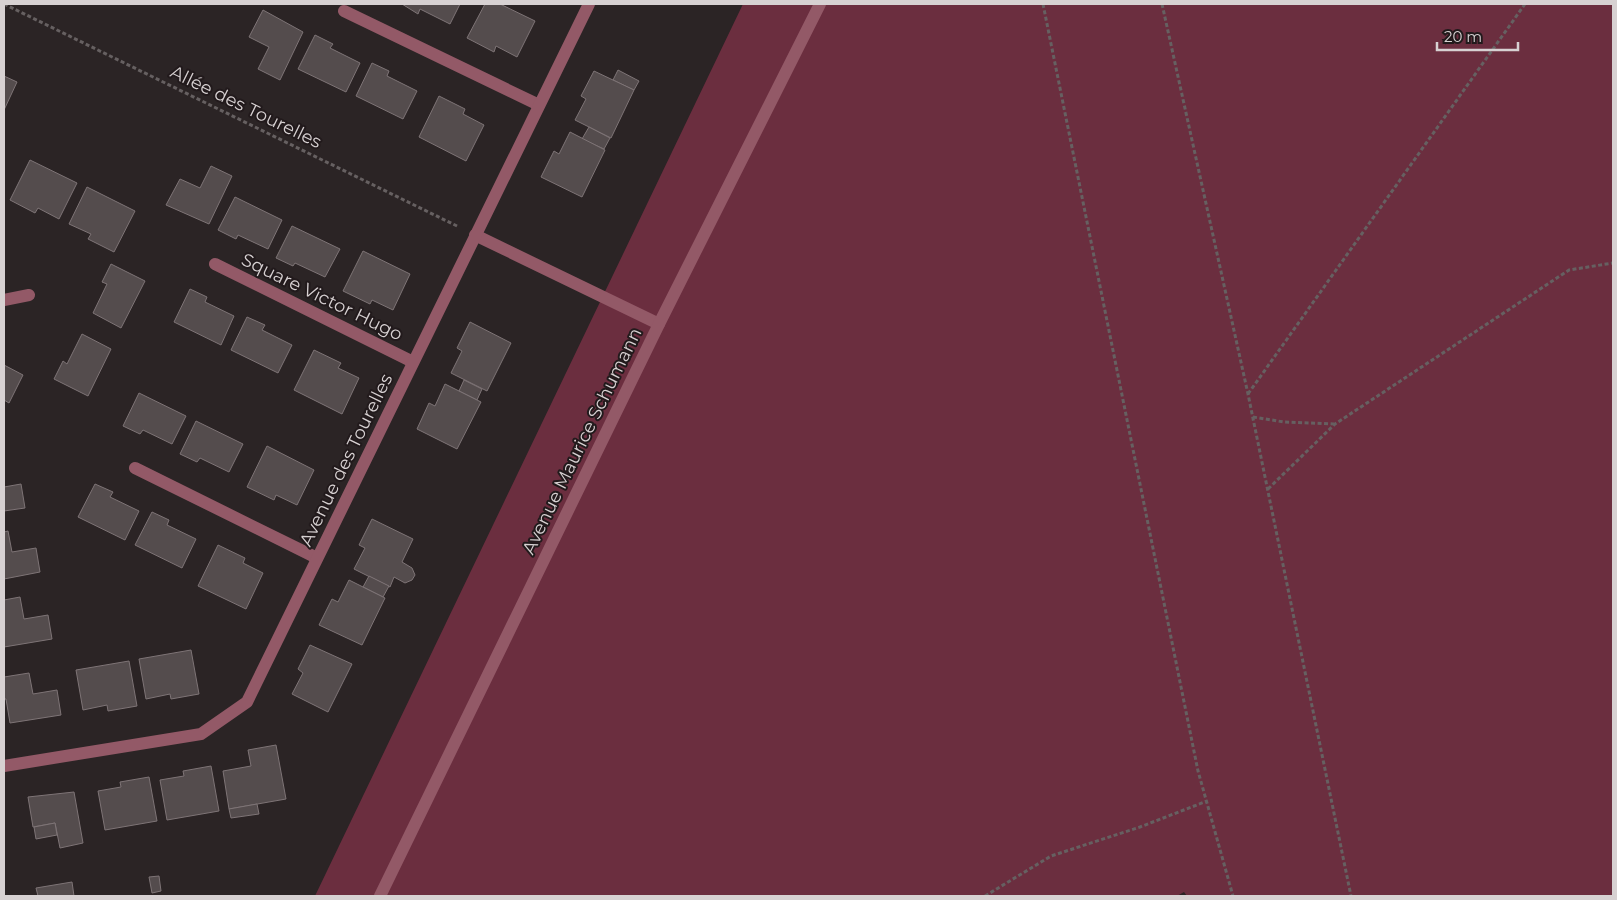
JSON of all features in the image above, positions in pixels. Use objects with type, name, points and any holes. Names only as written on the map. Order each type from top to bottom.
[{"type":"street","name":"Avenue des Tourelles","points":[[4,766],[201,734],[247,702],[588,4]]},
{"type":"street","name":"Avenue Maurice Schumann","points":[[380,896],[659,324],[820,4]]},
{"type":"street","points":[[344,12],[539,105]]},
{"type":"street","points":[[476,235],[659,324]]},
{"type":"street","name":"Square Victor Hugo","points":[[215,264],[414,362]]},
{"type":"street","points":[[4,300],[29,295]]},
{"type":"street","points":[[135,468],[317,558]]},
{"type":"path","name":"Allée des Tourelles","points":[[4,4],[476,235]]},
{"type":"path","points":[[1043,4],[1196,761],[1233,896]]},
{"type":"path","points":[[1162,4],[1253,417],[1351,896]]},
{"type":"path","points":[[1248,394],[1526,4]]},
{"type":"path","points":[[1267,490],[1335,424],[1569,270],[1613,263]]},
{"type":"path","points":[[1253,417],[1284,422],[1335,424]]},
{"type":"path","points":[[986,896],[1051,856],[1140,827],[1207,801]]},
{"type":"shaded area","points":[[743,4],[1613,4],[1613,896],[1187,896],[1184,892],[1177,896],[315,896]]},
{"type":"building","points":[[402,4],[460,4],[450,24],[420,9],[418,14]]},
{"type":"building","points":[[485,4],[500,4],[535,21],[517,57],[496,46],[494,52],[467,38]]},
{"type":"building","points":[[263,10],[303,32],[280,80],[258,69],[269,47],[249,37]]},
{"type":"building","points":[[315,35],[333,44],[330,48],[360,63],[346,92],[298,69]]},
{"type":"building","points":[[372,63],[389,71],[387,76],[417,91],[403,119],[356,96]]},
{"type":"building","points":[[618,70],[639,81],[634,90],[613,80]]},
{"type":"building","points":[[594,71],[634,90],[611,138],[575,120],[586,99],[581,96]]},
{"type":"building","points":[[4,76],[17,82],[4,110]]},
{"type":"building","points":[[439,96],[465,109],[463,114],[484,125],[466,161],[419,137]]},
{"type":"building","points":[[589,127],[610,138],[604,149],[582,139]]},
{"type":"building","points":[[570,132],[605,150],[582,197],[541,177],[554,151],[559,154]]},
{"type":"building","points":[[30,160],[77,183],[59,219],[38,208],[35,213],[10,200]]},
{"type":"building","points":[[211,166],[232,176],[209,224],[166,205],[180,179],[200,188]]},
{"type":"building","points":[[87,187],[135,211],[114,252],[88,239],[91,234],[69,224]]},
{"type":"building","points":[[235,197],[282,220],[268,249],[238,235],[236,239],[218,230]]},
{"type":"building","points":[[292,226],[340,249],[325,277],[295,263],[293,266],[276,258]]},
{"type":"building","points":[[363,251],[410,274],[393,310],[372,300],[370,304],[343,291]]},
{"type":"building","points":[[111,264],[145,281],[121,328],[93,313],[107,284],[102,282]]},
{"type":"building","points":[[190,289],[207,297],[205,302],[234,316],[221,345],[174,322]]},
{"type":"building","points":[[247,317],[265,325],[262,330],[292,345],[278,373],[231,350]]},
{"type":"building","points":[[470,322],[511,343],[487,391],[451,373],[462,351],[457,348]]},
{"type":"building","points":[[82,334],[111,349],[88,396],[54,379],[63,361],[67,364]]},
{"type":"building","points":[[314,350],[341,363],[338,368],[359,378],[342,414],[294,390]]},
{"type":"building","points":[[4,365],[23,375],[9,403],[4,400]]},
{"type":"building","points":[[464,380],[482,389],[477,400],[459,391]]},
{"type":"building","points":[[445,384],[481,402],[457,449],[417,429],[429,403],[435,406]]},
{"type":"building","points":[[139,393],[186,416],[172,444],[143,430],[140,434],[123,426]]},
{"type":"building","points":[[196,421],[243,444],[229,472],[200,458],[197,462],[180,454]]},
{"type":"building","points":[[267,446],[314,470],[297,505],[276,495],[274,500],[247,487]]},
{"type":"building","points":[[21,484],[25,508],[4,511],[4,487]]},
{"type":"building","points":[[95,484],[113,492],[110,497],[139,511],[125,540],[78,517]]},
{"type":"building","points":[[152,512],[169,520],[167,525],[196,539],[182,568],[135,545]]},
{"type":"building","points":[[372,519],[413,539],[402,562],[412,568],[415,575],[412,580],[405,583],[394,577],[390,587],[354,569],[365,548],[359,545]]},
{"type":"building","points":[[8,531],[12,552],[36,548],[40,572],[4,579],[4,532]]},
{"type":"building","points":[[218,545],[245,558],[243,563],[263,573],[246,609],[198,586]]},
{"type":"building","points":[[369,576],[389,586],[383,597],[363,587]]},
{"type":"building","points":[[349,580],[385,598],[362,645],[319,625],[332,599],[338,602]]},
{"type":"building","points":[[20,597],[24,619],[48,615],[52,639],[4,647],[4,600]]},
{"type":"building","points":[[310,645],[352,664],[328,712],[292,694],[303,673],[298,669]]},
{"type":"building","points":[[191,650],[199,694],[171,699],[170,694],[146,699],[139,659]]},
{"type":"building","points":[[129,661],[137,706],[108,711],[107,705],[83,710],[76,670]]},
{"type":"building","points":[[29,673],[33,694],[57,690],[61,715],[10,723],[6,699],[4,699],[4,677]]},
{"type":"building","points":[[276,745],[286,799],[229,809],[223,771],[251,766],[248,750]]},
{"type":"building","points":[[211,766],[219,811],[167,820],[160,780],[184,776],[183,771]]},
{"type":"building","points":[[149,777],[157,821],[105,830],[98,791],[121,787],[120,782]]},
{"type":"building","points":[[74,792],[83,843],[60,848],[55,823],[33,827],[28,797]]},
{"type":"building","points":[[257,804],[259,814],[231,818],[229,809]]},
{"type":"building","points":[[55,823],[57,835],[36,839],[34,827]]},
{"type":"building","points":[[159,876],[161,891],[152,893],[149,877]]},
{"type":"building","points":[[72,882],[74,896],[38,896],[36,888]]}]
